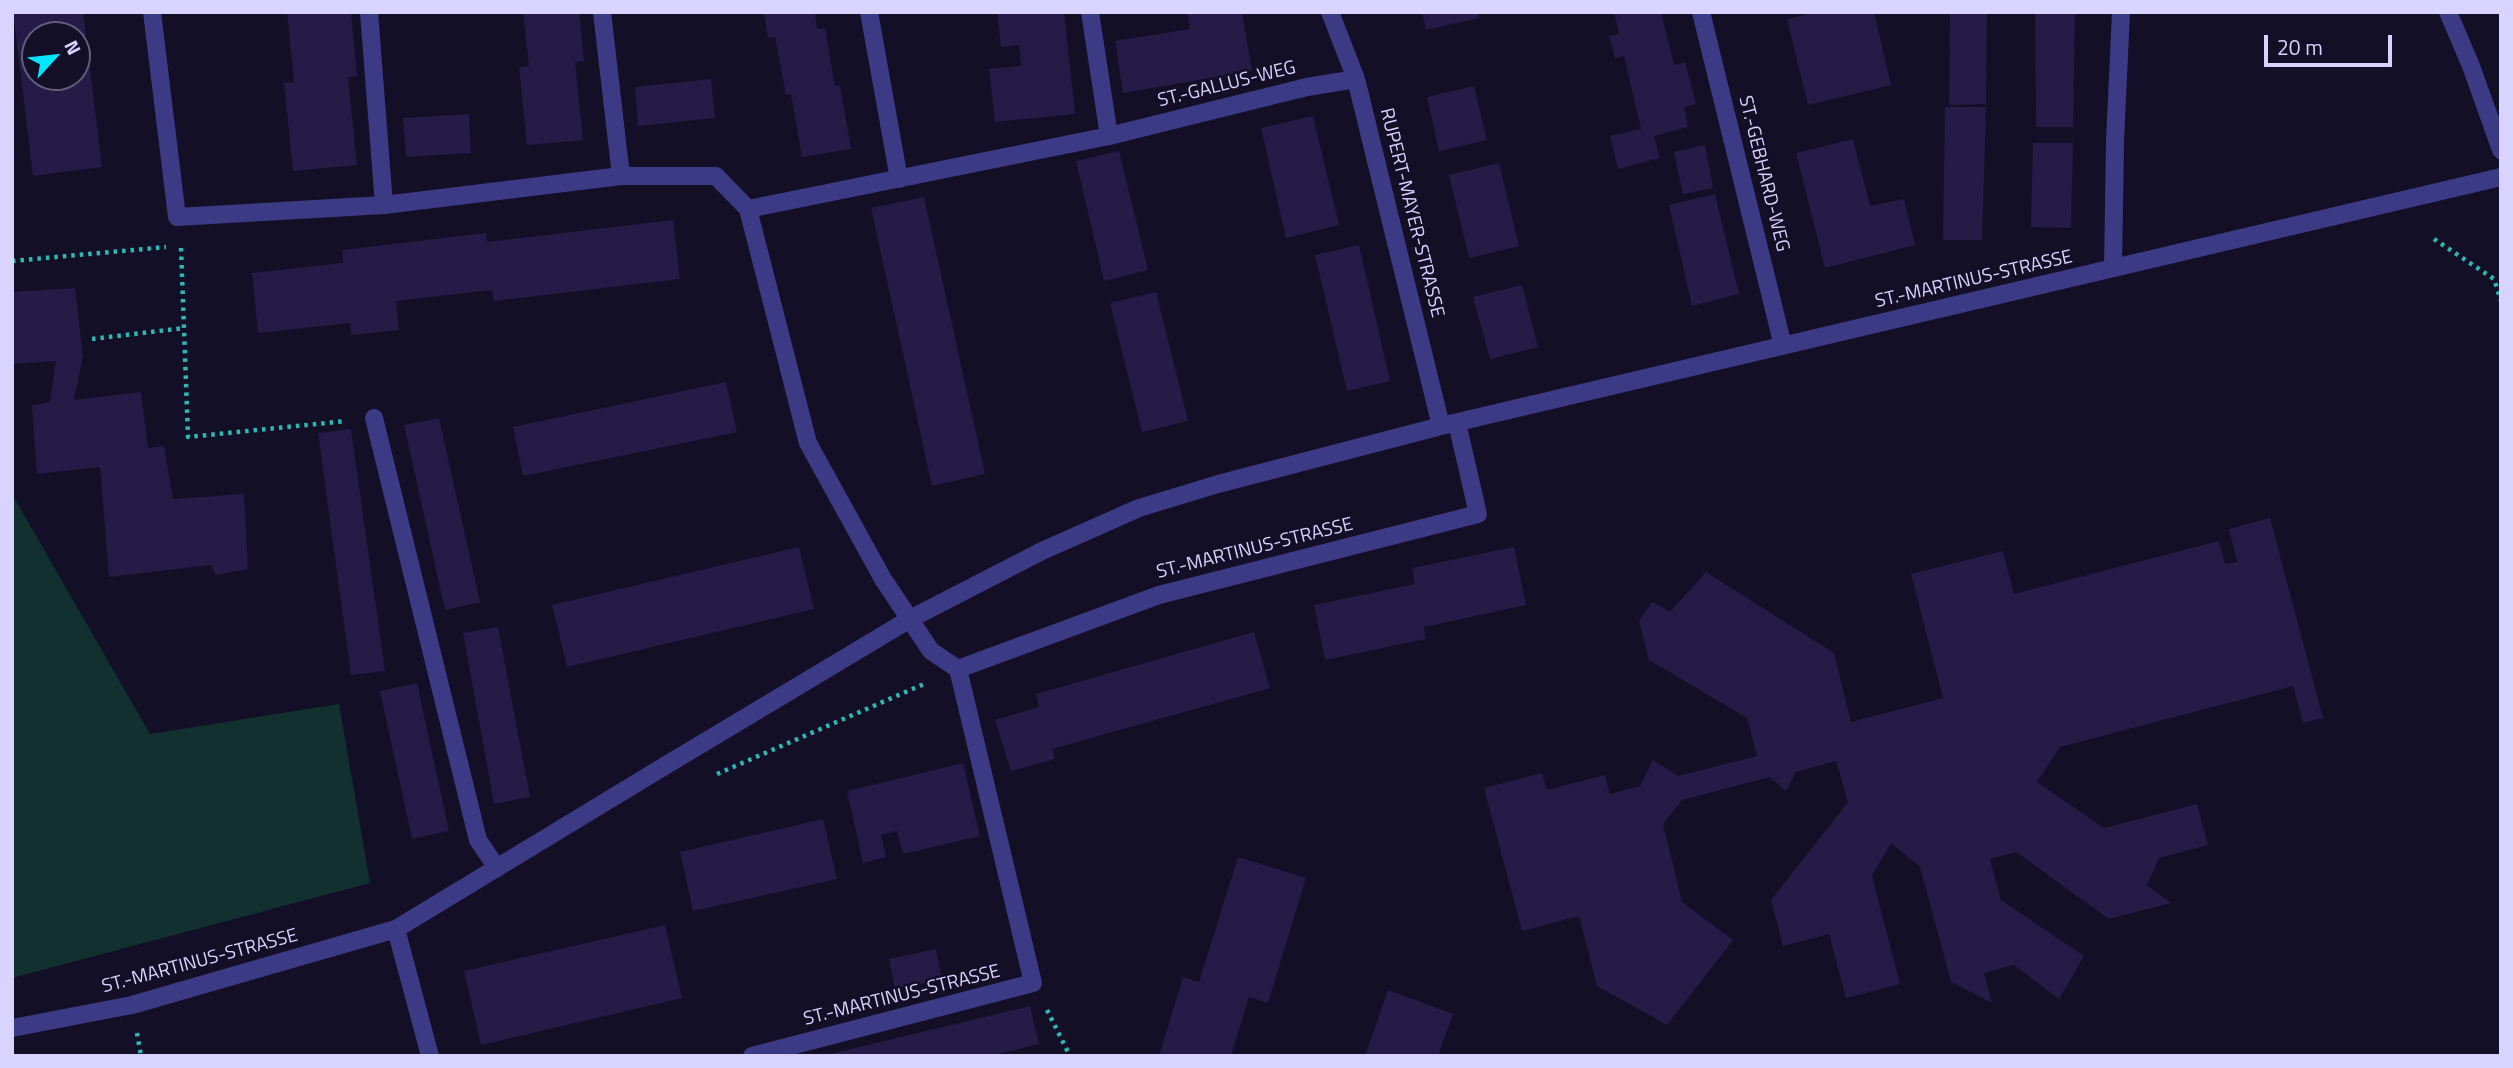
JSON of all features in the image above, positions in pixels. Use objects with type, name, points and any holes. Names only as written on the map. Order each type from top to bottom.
[{"type":"street","points":[[152,12],[177,217],[384,205],[621,176],[716,176],[748,209],[808,443],[883,579],[931,651],[958,669],[1033,984]]},
{"type":"street","points":[[369,12],[384,205]]},
{"type":"street","points":[[602,12],[621,176]]},
{"type":"street","points":[[869,12],[898,179]]},
{"type":"street","points":[[1090,12],[1109,136]]},
{"type":"street","name":"RUPERT-MAYER-STRASSE","points":[[1330,12],[1356,79],[1449,425]]},
{"type":"street","name":"ST.-GEBHARD-WEG","points":[[1701,12],[1783,346]]},
{"type":"street","points":[[2113,268],[2122,12]]},
{"type":"street","points":[[2448,12],[2471,66],[2501,150]]},
{"type":"street","name":"ST.-GALLUS-WEG","points":[[748,209],[1109,136],[1307,87],[1356,79]]},
{"type":"street","name":"ST.-MARTINUS-STRASSE","points":[[12,1028],[132,1005],[396,929],[910,619],[1042,551],[1139,508],[1218,484],[1449,425],[2501,177]]},
{"type":"street","points":[[374,418],[478,840],[497,868]]},
{"type":"street","name":"ST.-MARTINUS-STRASSE","points":[[958,669],[1159,595],[1478,514],[1449,425]]},
{"type":"street","points":[[396,929],[430,1056]]},
{"type":"street","name":"ST.-MARTINUS-STRASSE","points":[[752,1056],[1033,984]]},
{"type":"path","points":[[2434,239],[2494,279],[2501,301]]},
{"type":"path","points":[[12,261],[181,246],[188,437],[374,418]]},
{"type":"path","points":[[92,339],[184,328]]},
{"type":"path","points":[[708,778],[958,669]]},
{"type":"path","points":[[1033,984],[1070,1056]]},
{"type":"green space","points":[[12,494],[150,734],[339,704],[370,883],[12,978]]},
{"type":"building","points":[[13,12],[83,12],[84,21],[21,21],[21,78]]},
{"type":"building","points":[[287,12],[351,12],[357,76],[348,77],[357,165],[293,171],[284,83],[294,82]]},
{"type":"building","points":[[523,12],[579,12],[584,61],[575,62],[583,140],[527,145],[519,67],[529,66]]},
{"type":"building","points":[[764,12],[815,12],[817,29],[825,28],[835,86],[840,85],[851,149],[802,157],[791,94],[786,95],[775,37],[768,38]]},
{"type":"building","points":[[997,12],[1064,12],[1075,114],[995,122],[989,69],[1021,66],[1019,45],[1001,47]]},
{"type":"building","points":[[1187,12],[1242,12],[1252,71],[1123,93],[1115,41],[1190,29]]},
{"type":"building","points":[[1422,12],[1478,12],[1479,18],[1426,30]]},
{"type":"building","points":[[1614,12],[1661,12],[1674,65],[1685,62],[1696,104],[1684,107],[1688,127],[1654,136],[1660,158],[1618,169],[1610,136],[1641,129],[1624,56],[1615,58],[1609,36],[1619,34]]},
{"type":"building","points":[[1817,12],[1874,12],[1891,85],[1808,105],[1787,19]]},
{"type":"building","points":[[1950,12],[1987,12],[1986,104],[1949,105]]},
{"type":"building","points":[[2035,12],[2075,12],[2073,127],[2036,127]]},
{"type":"building","points":[[91,77],[102,167],[33,176],[23,91],[91,91]]},
{"type":"building","points":[[711,79],[715,118],[638,126],[635,87]]},
{"type":"building","points":[[1474,86],[1487,140],[1439,151],[1427,97]]},
{"type":"building","points":[[1945,107],[1986,107],[1982,240],[1943,240]]},
{"type":"building","points":[[469,114],[471,153],[406,157],[403,118]]},
{"type":"building","points":[[1313,116],[1339,225],[1286,238],[1261,128]]},
{"type":"building","points":[[1853,139],[1870,206],[1904,199],[1915,245],[1825,268],[1796,153]]},
{"type":"building","points":[[2033,143],[2073,143],[2071,228],[2031,227]]},
{"type":"building","points":[[1705,145],[1713,188],[1683,194],[1674,152]]},
{"type":"building","points":[[1119,151],[1148,270],[1104,281],[1076,161]]},
{"type":"building","points":[[1499,163],[1519,246],[1469,258],[1449,175]]},
{"type":"building","points":[[1715,194],[1739,294],[1692,306],[1669,205]]},
{"type":"building","points":[[924,197],[985,474],[932,486],[871,208]]},
{"type":"building","points":[[673,220],[680,279],[494,301],[492,290],[396,301],[399,330],[351,335],[350,323],[258,333],[252,273],[343,263],[342,250],[486,233],[487,242]]},
{"type":"building","points":[[1359,245],[1390,381],[1347,391],[1315,255]]},
{"type":"building","points":[[1522,285],[1538,347],[1490,359],[1473,297]]},
{"type":"building","points":[[75,288],[83,356],[74,400],[141,392],[148,448],[164,446],[173,499],[244,494],[248,569],[216,575],[211,565],[109,577],[100,467],[37,474],[32,406],[50,402],[56,361],[12,364],[12,292]]},
{"type":"building","points":[[1156,292],[1188,421],[1142,432],[1110,303]]},
{"type":"building","points":[[726,382],[737,432],[523,476],[513,427]]},
{"type":"building","points":[[439,418],[480,602],[445,610],[404,425]]},
{"type":"building","points":[[351,429],[385,671],[351,675],[318,433]]},
{"type":"building","points":[[2270,518],[2323,718],[2303,723],[2293,686],[2060,747],[2037,782],[2104,828],[2197,804],[2208,845],[2159,858],[2147,885],[2171,903],[2109,919],[2016,852],[1990,859],[2001,900],[2084,956],[2059,999],[2014,965],[1984,973],[1992,1003],[1951,982],[1920,867],[1891,843],[1872,876],[1900,984],[1846,998],[1829,934],[1783,946],[1771,900],[1848,802],[1836,761],[1796,772],[1786,791],[1770,777],[1682,800],[1663,824],[1682,902],[1733,940],[1667,1025],[1597,986],[1579,916],[1522,931],[1484,788],[1542,773],[1547,790],[1605,775],[1610,794],[1640,786],[1653,760],[1678,776],[1757,756],[1747,718],[1649,660],[1639,621],[1652,602],[1670,612],[1706,572],[1834,653],[1851,722],[1943,698],[1911,574],[2003,551],[2014,594],[2219,541],[2225,564],[2237,562],[2229,529]]},
{"type":"building","points":[[799,547],[814,609],[567,667],[552,605]]},
{"type":"building","points":[[1514,547],[1526,605],[1424,627],[1426,639],[1325,660],[1314,605],[1415,584],[1412,568]]},
{"type":"building","points":[[498,627],[530,797],[494,804],[463,633]]},
{"type":"building","points":[[1254,632],[1270,688],[1052,749],[1055,759],[1011,771],[995,720],[1039,707],[1036,694]]},
{"type":"building","points":[[417,683],[449,831],[412,839],[380,691]]},
{"type":"building","points":[[963,763],[980,836],[903,854],[897,831],[881,835],[886,857],[863,863],[847,791]]},
{"type":"building","points":[[823,819],[837,879],[693,911],[680,852]]},
{"type":"building","points":[[1238,857],[1306,878],[1268,1003],[1249,997],[1231,1056],[1159,1056],[1183,977],[1199,982]]},
{"type":"building","points":[[665,925],[682,998],[481,1045],[464,971]]},
{"type":"building","points":[[936,949],[942,980],[895,989],[889,959]]},
{"type":"building","points":[[1388,990],[1453,1014],[1438,1056],[1365,1056]]},
{"type":"building","points":[[1030,1006],[1039,1044],[990,1056],[822,1056]]}]
